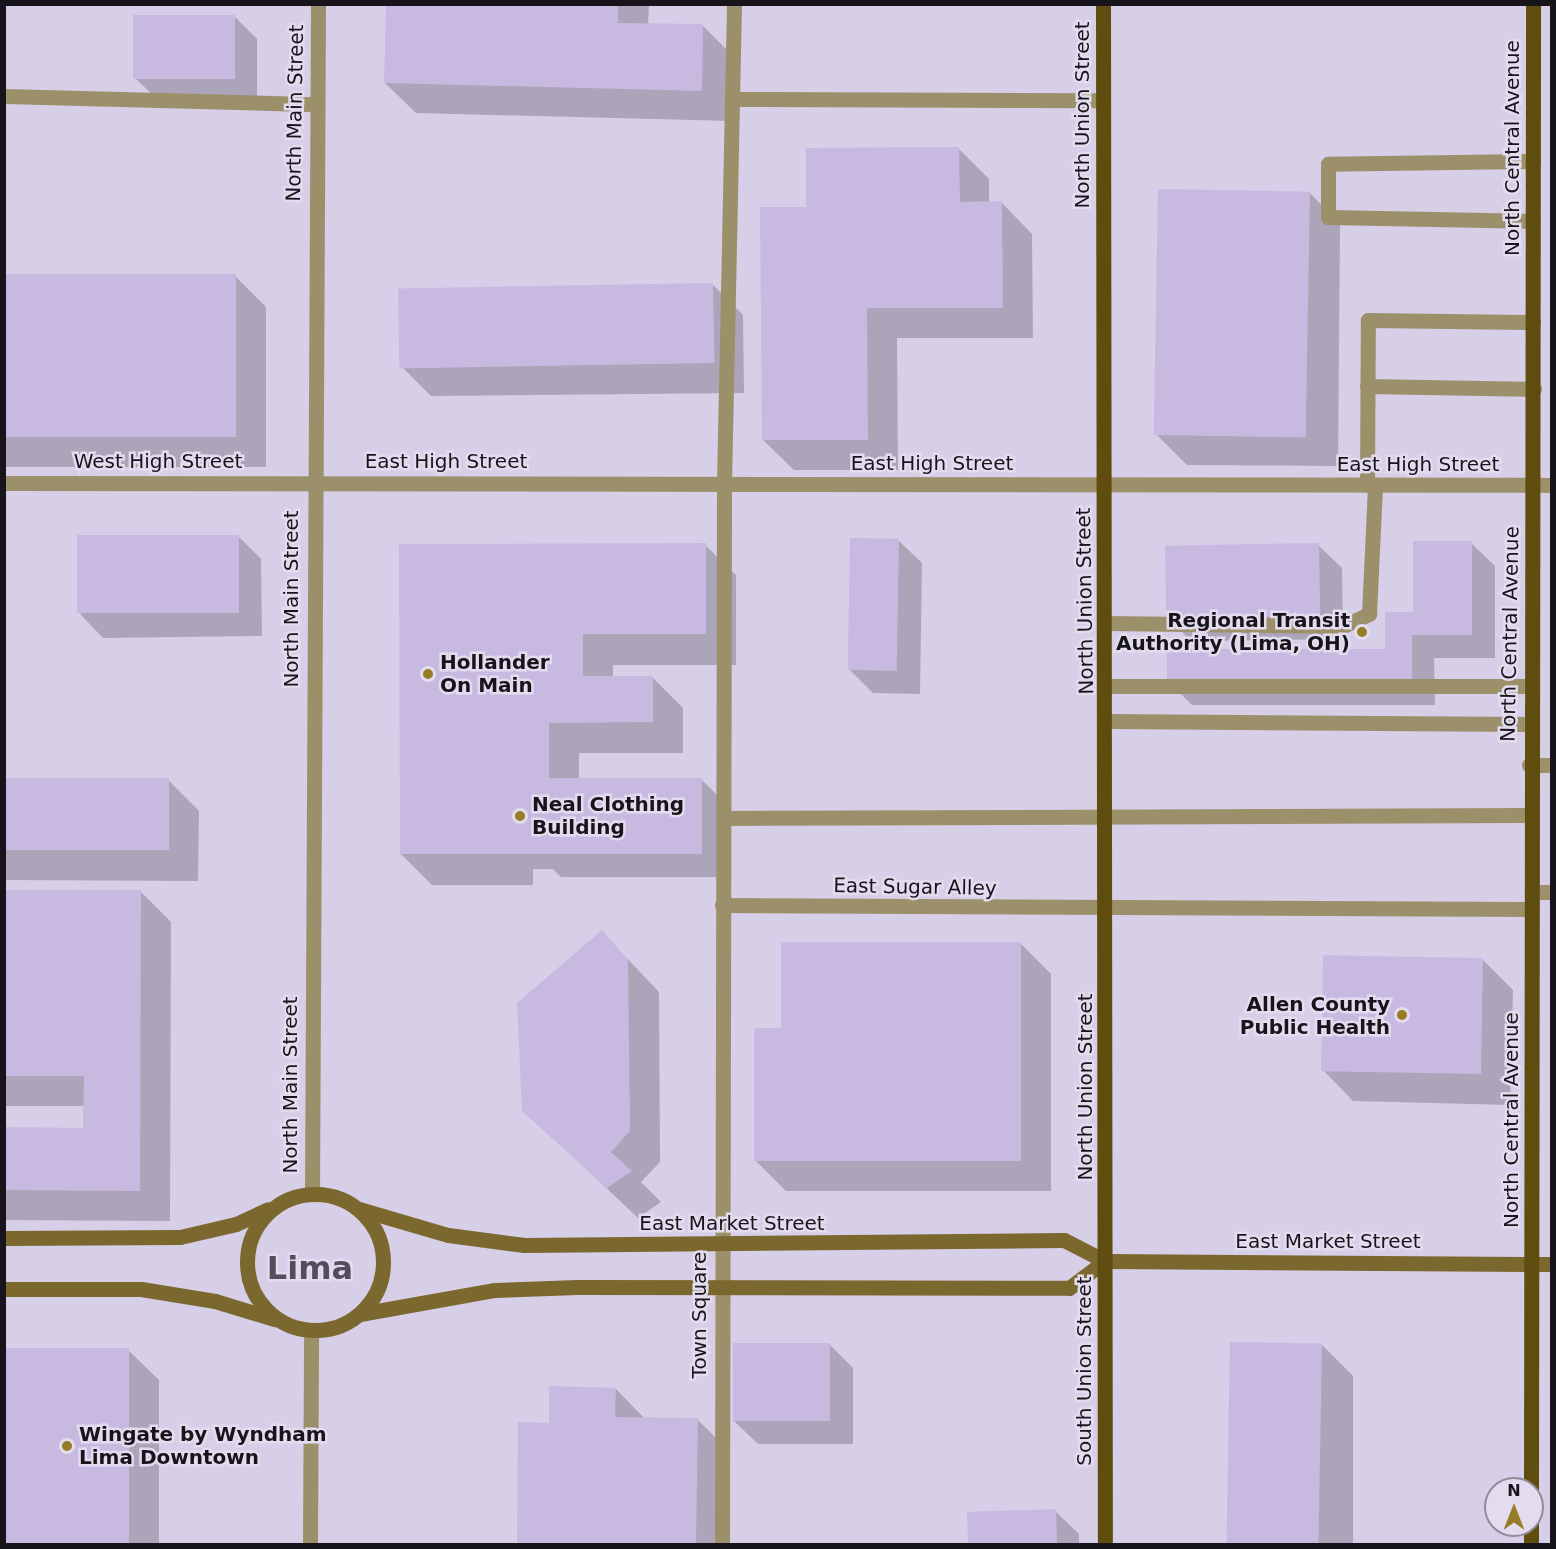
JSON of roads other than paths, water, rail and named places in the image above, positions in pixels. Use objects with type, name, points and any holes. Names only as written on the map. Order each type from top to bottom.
[{"type":"main road","name":"North Union Street","points":[[1103,4],[1108,687],[1105,1197]]},
{"type":"main road","name":"North Central Avenue","points":[[1531,1477],[1532,815],[1528,724],[1532,686],[1533,4]]},
{"type":"main road","name":"South Union Street","points":[[1105,1197],[1105,1545]]},
{"type":"street","name":"North Main Street","points":[[312,1194],[312,481],[318,4]]},
{"type":"street","name":"Town Square","points":[[722,1545],[719,1286],[724,818],[724,483],[735,99],[734,4]]},
{"type":"street","points":[[4,96],[316,104]]},
{"type":"street","points":[[735,99],[1103,100]]},
{"type":"street","points":[[1533,161],[1328,164],[1328,217],[1533,221]]},
{"type":"street","points":[[1107,623],[1343,626],[1369,615],[1371,485],[1367,386],[1368,320],[1533,322]]},
{"type":"street","points":[[1367,386],[1534,389]]},
{"type":"street","name":"East High Street","points":[[312,481],[1551,485]]},
{"type":"street","name":"West High Street","points":[[4,483],[312,481]]},
{"type":"street","points":[[1108,687],[1532,686]]},
{"type":"street","points":[[1108,721],[1528,724]]},
{"type":"street","points":[[1529,765],[1551,765]]},
{"type":"street","points":[[724,818],[1107,820],[1532,815]]},
{"type":"street","points":[[1532,892],[1551,892]]},
{"type":"street","name":"East Sugar Alley","points":[[722,905],[1107,911],[1532,909]]},
{"type":"street","points":[[4,1238],[180,1237],[236,1224],[279,1204],[312,1194],[358,1209],[382,1249],[383,1273],[360,1314],[346,1324],[311,1331],[215,1301],[141,1289],[4,1289]]},
{"type":"street","points":[[279,1204],[250,1240],[246,1263],[250,1286],[279,1321]]},
{"type":"street","name":"East Market Street","points":[[358,1209],[448,1235],[524,1245],[720,1245],[1064,1240],[1105,1261],[1551,1264]]},
{"type":"street","points":[[360,1314],[495,1290],[719,1286],[1069,1288],[1105,1261]]},
{"type":"street","points":[[310,1545],[311,1331]]},
{"type":"place","name":"Regional Transit Authority (Lima, OH)","points":[[1362,632]]},
{"type":"place","name":"Hollander On Main","points":[[428,674]]},
{"type":"place","name":"Neal Clothing Building","points":[[520,816]]},
{"type":"place","name":"Allen County Public Health","points":[[1402,1015]]},
{"type":"place","name":"Wingate by Wyndham Lima Downtown","points":[[67,1446]]},
{"type":"district","name":"Lima","points":[[310,1268]]}]
